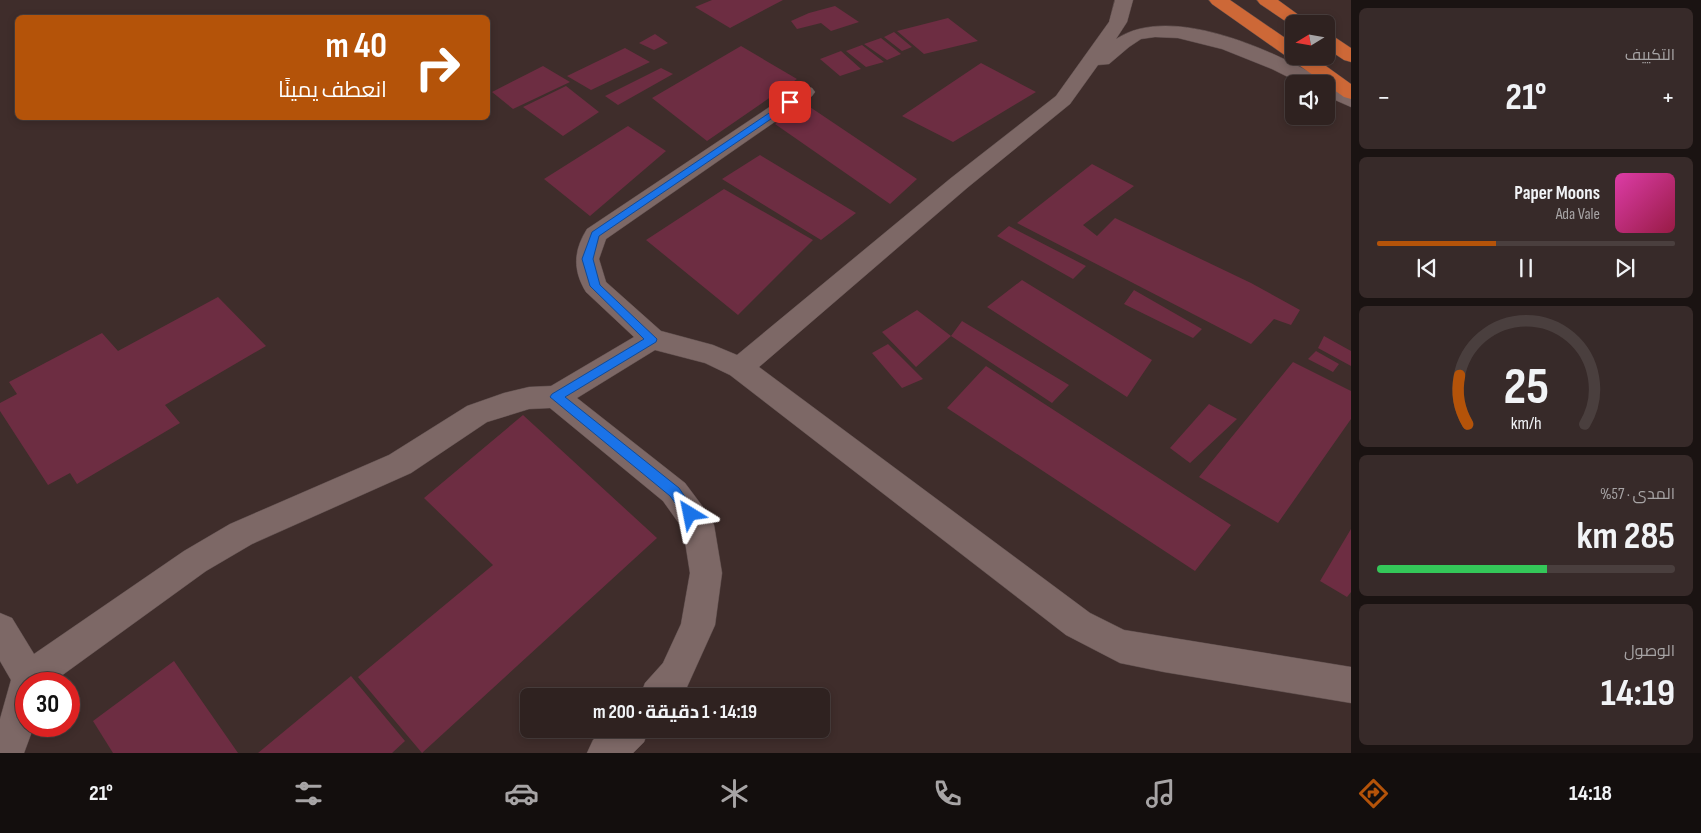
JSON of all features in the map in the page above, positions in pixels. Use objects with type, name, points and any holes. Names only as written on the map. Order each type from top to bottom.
[{"type":"highway","points":[[1218,0],[1285,47]]},
{"type":"highway","points":[[1266,0],[1288,15]]},
{"type":"highway","points":[[1335,46],[1351,56]]},
{"type":"highway","points":[[1312,65],[1351,93]]},
{"type":"street","points":[[740,368],[959,182],[1063,100],[1118,22],[1124,0]]},
{"type":"street","points":[[1079,78],[1126,40],[1148,31],[1164,30],[1198,35],[1227,45],[1297,75]]},
{"type":"street","points":[[805,92],[595,235],[588,259],[595,286],[652,339],[713,355],[740,368],[1078,624],[1120,646],[1164,655],[1351,685]]},
{"type":"street","points":[[1335,93],[1351,101]]},
{"type":"street","points":[[44,672],[195,562],[242,534],[283,514],[374,477],[400,464],[477,414],[504,404],[529,398],[556,397],[652,339]]},
{"type":"street","points":[[556,397],[674,492],[698,525],[706,573],[698,625],[676,675],[665,688]]},
{"type":"street","points":[[0,628],[22,672]]},
{"type":"street","points":[[5,753],[15,727]]},
{"type":"street","points":[[606,753],[622,738]]},
{"type":"building","points":[[712,0],[783,0],[730,28],[695,7]]},
{"type":"building","points":[[835,6],[859,22],[831,31],[821,23],[797,29],[791,21],[809,13]]},
{"type":"building","points":[[948,18],[978,41],[924,54],[897,31]]},
{"type":"building","points":[[894,32],[912,47],[902,51],[884,37]]},
{"type":"building","points":[[655,34],[668,43],[654,50],[639,43]]},
{"type":"building","points":[[881,38],[901,54],[887,60],[864,44]]},
{"type":"building","points":[[862,45],[884,62],[866,67],[846,51]]},
{"type":"building","points":[[741,46],[797,79],[707,141],[652,98]]},
{"type":"building","points":[[625,48],[650,62],[591,90],[567,76]]},
{"type":"building","points":[[841,51],[861,69],[840,76],[820,59]]},
{"type":"building","points":[[981,63],[1036,92],[953,142],[902,116]]},
{"type":"building","points":[[543,66],[570,82],[513,109],[492,92]]},
{"type":"building","points":[[661,68],[673,74],[618,105],[605,96]]},
{"type":"building","points":[[566,86],[599,112],[563,136],[523,107]]},
{"type":"building","points":[[804,103],[917,179],[890,204],[775,124]]},
{"type":"building","points":[[628,126],[666,151],[590,216],[544,179]]},
{"type":"building","points":[[760,155],[856,213],[821,240],[722,179]]},
{"type":"building","points":[[1092,164],[1134,186],[1083,225],[1097,236],[1115,218],[1251,283],[1300,310],[1291,325],[1274,319],[1251,344],[1017,223]]},
{"type":"building","points":[[724,189],[813,240],[738,315],[646,240]]},
{"type":"building","points":[[1009,226],[1086,266],[1073,279],[997,236]]},
{"type":"building","points":[[1022,280],[1152,360],[1127,397],[987,307]]},
{"type":"building","points":[[1134,290],[1202,329],[1193,338],[1124,304]]},
{"type":"building","points":[[218,297],[266,346],[165,405],[180,423],[77,484],[70,473],[48,485],[0,411],[0,403],[17,394],[9,382],[102,333],[118,351]]},
{"type":"building","points":[[917,310],[951,336],[916,367],[882,332]]},
{"type":"building","points":[[962,321],[1069,385],[1052,403],[951,336]]},
{"type":"building","points":[[1324,336],[1351,351],[1351,366],[1318,348]]},
{"type":"building","points":[[888,344],[923,379],[902,388],[872,353]]},
{"type":"building","points":[[1316,351],[1339,364],[1333,372],[1308,359]]},
{"type":"building","points":[[1293,362],[1351,391],[1351,419],[1278,523],[1199,477]]},
{"type":"building","points":[[986,366],[1231,525],[1195,571],[947,408]]},
{"type":"building","points":[[1209,404],[1237,419],[1190,463],[1170,448]]},
{"type":"building","points":[[523,415],[657,538],[422,753],[358,677],[493,565],[424,498]]},
{"type":"building","points":[[1351,529],[1351,592],[1347,597],[1320,581]]},
{"type":"building","points":[[174,661],[238,753],[113,753],[93,721]]},
{"type":"building","points":[[351,676],[405,741],[392,753],[258,753]]},
{"type":"route","points":[[690,514],[674,492],[556,397],[652,339],[595,286],[588,259],[595,235],[790,102]]}]
